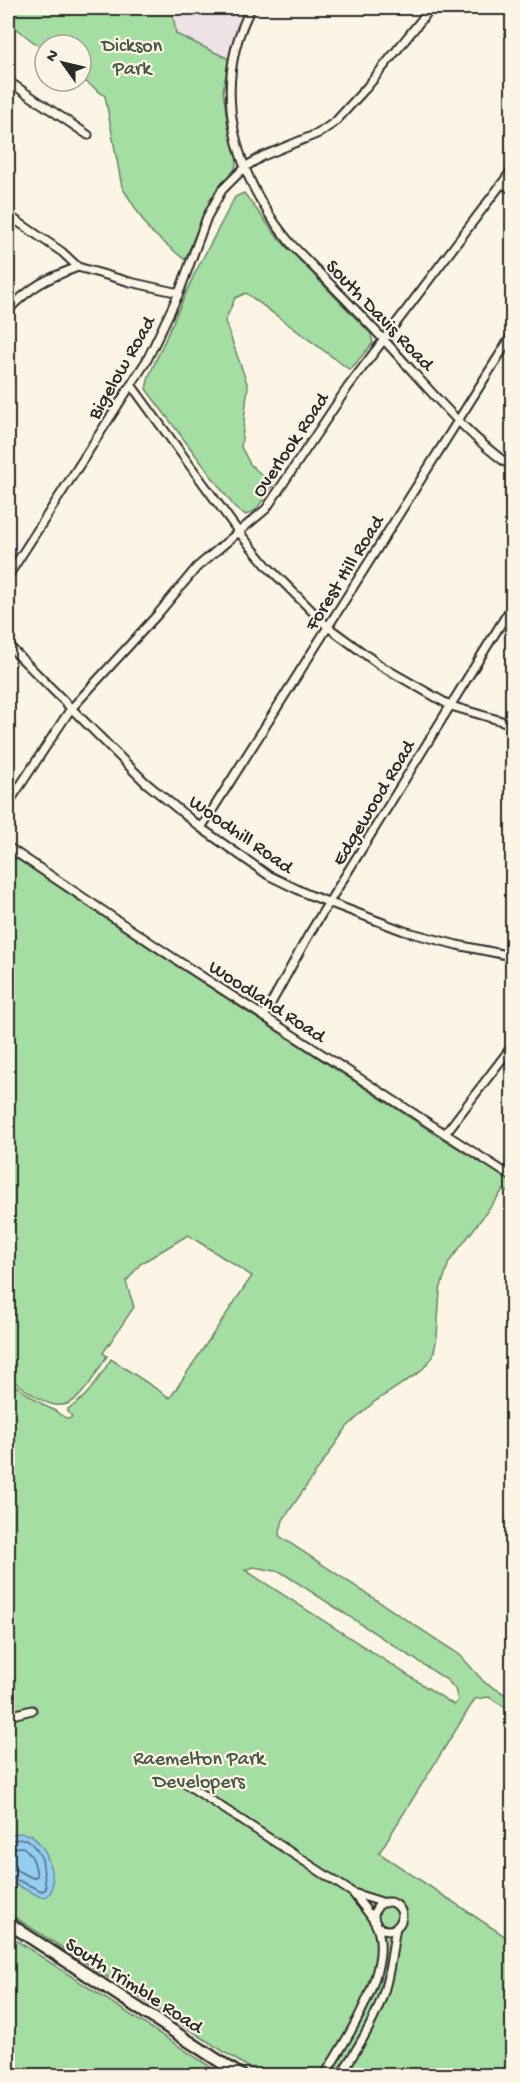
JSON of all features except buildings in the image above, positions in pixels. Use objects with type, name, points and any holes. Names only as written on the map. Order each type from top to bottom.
[{"type":"main road","name":"South Trimble Road","points":[[8,1923],[242,2076]]},
{"type":"street","name":"South Davis Road","points":[[251,8],[245,19],[234,56],[229,93],[233,127],[245,167],[260,200],[280,231],[458,420],[491,450],[513,466]]},
{"type":"street","name":"Bigelow Road","points":[[8,576],[132,386],[158,339],[179,293],[211,209],[222,190],[245,167],[271,152],[319,133],[335,122],[367,87],[431,8]]},
{"type":"street","points":[[8,81],[88,135]]},
{"type":"street","name":"Overlook Road","points":[[8,804],[70,710],[158,615],[197,567],[266,508],[344,393],[513,170]]},
{"type":"street","points":[[503,184],[513,190]]},
{"type":"street","points":[[8,215],[62,252],[78,267],[179,293]]},
{"type":"street","points":[[8,310],[28,290],[52,276],[78,267]]},
{"type":"street","name":"Forest Hill Road","points":[[201,828],[513,335]]},
{"type":"street","points":[[132,386],[238,531],[267,566],[328,627],[381,666],[451,706],[513,724]]},
{"type":"street","name":"Edgewood Road","points":[[264,1017],[308,936],[513,606]]},
{"type":"street","name":"Woodhill Road","points":[[8,645],[70,710],[145,782],[201,828],[268,875],[291,888],[404,931],[513,956]]},
{"type":"street","name":"Woodland Road","points":[[8,847],[264,1017],[513,1177]]},
{"type":"street","points":[[445,1134],[513,1046]]},
{"type":"street","points":[[8,1716],[32,1710]]},
{"type":"street","points":[[180,1780],[353,1893],[392,1903],[400,1910],[401,1921],[396,1927],[389,1973],[378,2010],[364,2038],[340,2076]]},
{"type":"street","points":[[353,1893],[381,1929],[396,1927]]},
{"type":"street","points":[[324,2076],[351,2032],[368,1998],[379,1950],[375,1911],[385,1903]]},
{"type":"shaded area","points":[[172,8],[248,8],[237,32],[229,59],[176,34]]},
{"type":"green space","name":"Dickson Park","points":[[8,8],[172,8],[176,34],[229,59],[223,91],[228,126],[237,159],[235,169],[210,200],[185,260],[149,230],[122,187],[105,96],[93,87],[93,33],[33,33],[33,42],[8,22]]},
{"type":"green space","points":[[244,193],[279,239],[371,334],[373,343],[350,370],[246,293],[235,298],[225,321],[248,386],[241,447],[250,464],[273,485],[256,510],[246,515],[236,509],[146,389],[149,376],[194,275],[235,197]]},
{"type":"green space","name":"Raemelton Park Developers","points":[[8,853],[169,961],[443,1139],[512,1181],[512,1193],[503,1190],[449,1262],[440,1290],[437,1337],[433,1357],[420,1372],[374,1402],[347,1427],[283,1520],[279,1536],[460,1655],[485,1683],[512,1698],[512,1712],[489,1697],[475,1699],[379,1853],[512,1941],[512,2075],[260,2075],[8,1913],[8,1381],[69,1419],[72,1417],[68,1409],[87,1393],[111,1359],[170,1398],[252,1276],[188,1235],[140,1264],[126,1282],[134,1307],[103,1353],[107,1356],[97,1372],[77,1398],[61,1405],[51,1404],[34,1396],[8,1377]],"holes":[[[254,1567],[281,1572],[447,1680],[455,1689],[458,1700],[454,1705],[245,1570]]]},
{"type":"green space","points":[[8,1935],[223,2075],[8,2075]]},
{"type":"water","points":[[20,1833],[32,1835],[46,1855],[52,1878],[51,1892],[47,1896],[41,1897],[8,1881],[8,1835]]}]
